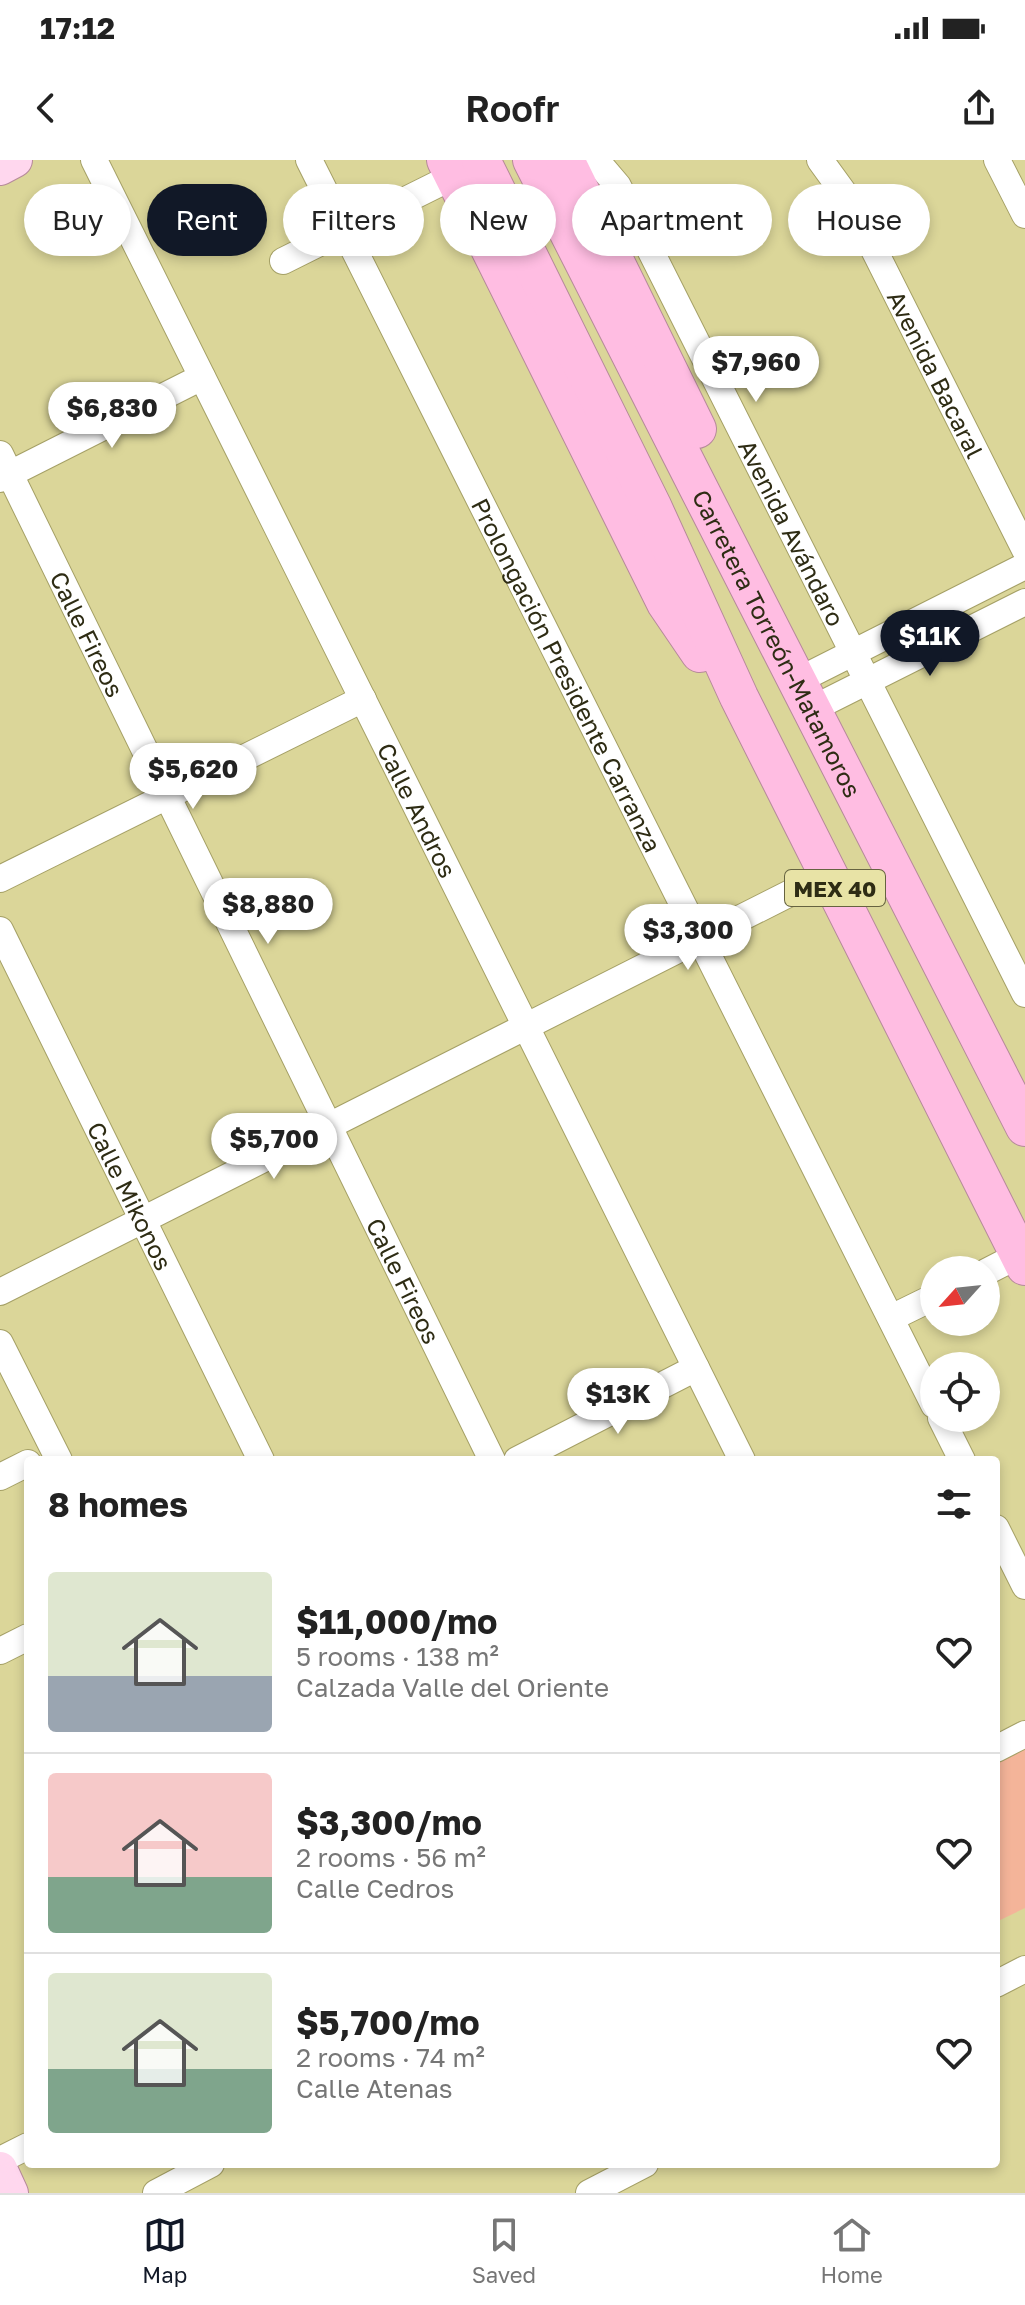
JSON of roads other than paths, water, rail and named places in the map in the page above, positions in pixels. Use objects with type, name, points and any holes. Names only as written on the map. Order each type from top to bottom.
[{"type":"highway","name":"Carretera Torreón-Matamoros","points":[[532,160],[1025,1127]]},
{"type":"highway","points":[[565,160],[756,550],[774,597],[799,684]]},
{"type":"highway","points":[[460,165],[666,603],[685,634],[739,697]]},
{"type":"highway","name":"MEX 40","points":[[460,165],[652,506],[739,697],[1022,1261]]},
{"type":"main road","points":[[0,168],[15,160]]},
{"type":"main road","points":[[0,2169],[11,2193]]},
{"type":"street","name":"Calle Andros","points":[[94,160],[740,1456]]},
{"type":"street","name":"Prolongación Presidente Carranza","points":[[309,160],[321,184]]},
{"type":"street","name":"Avenida Avándaro","points":[[596,160],[618,186],[1025,994]]},
{"type":"street","name":"Avenida Bacaral","points":[[820,160],[849,200],[1025,550]]},
{"type":"street","points":[[997,160],[1025,215]]},
{"type":"street","points":[[424,186],[460,165]]},
{"type":"street","points":[[283,261],[293,256]]},
{"type":"street","name":"Prolongación Presidente Carranza","points":[[358,256],[920,1377]]},
{"type":"street","points":[[3,469],[202,377]]},
{"type":"street","name":"Calle Fireos","points":[[3,469],[490,1456]]},
{"type":"street","points":[[799,684],[853,653],[1025,566]]},
{"type":"street","points":[[799,684],[868,681],[1025,602]]},
{"type":"street","points":[[0,879],[363,699]]},
{"type":"street","points":[[0,1292],[828,874]]},
{"type":"street","name":"Calle Mikonos","points":[[0,930],[259,1456]]},
{"type":"street","points":[[1000,1268],[1022,1261]]},
{"type":"street","points":[[891,1318],[920,1304]]},
{"type":"street","points":[[0,1343],[42,1456]]},
{"type":"street","points":[[525,1456],[696,1368]]},
{"type":"street","points":[[948,1432],[960,1456]]},
{"type":"street","points":[[0,1477],[24,1466]]},
{"type":"street","points":[[1000,1536],[1025,1586]]},
{"type":"street","points":[[0,1651],[24,1639]]},
{"type":"street","points":[[1000,1747],[1025,1734]]},
{"type":"street","points":[[1000,1982],[1025,1969]]},
{"type":"street","points":[[0,2160],[24,2148]]},
{"type":"street","points":[[156,2193],[203,2168]]},
{"type":"street","points":[[589,2193],[618,2170]]}]
